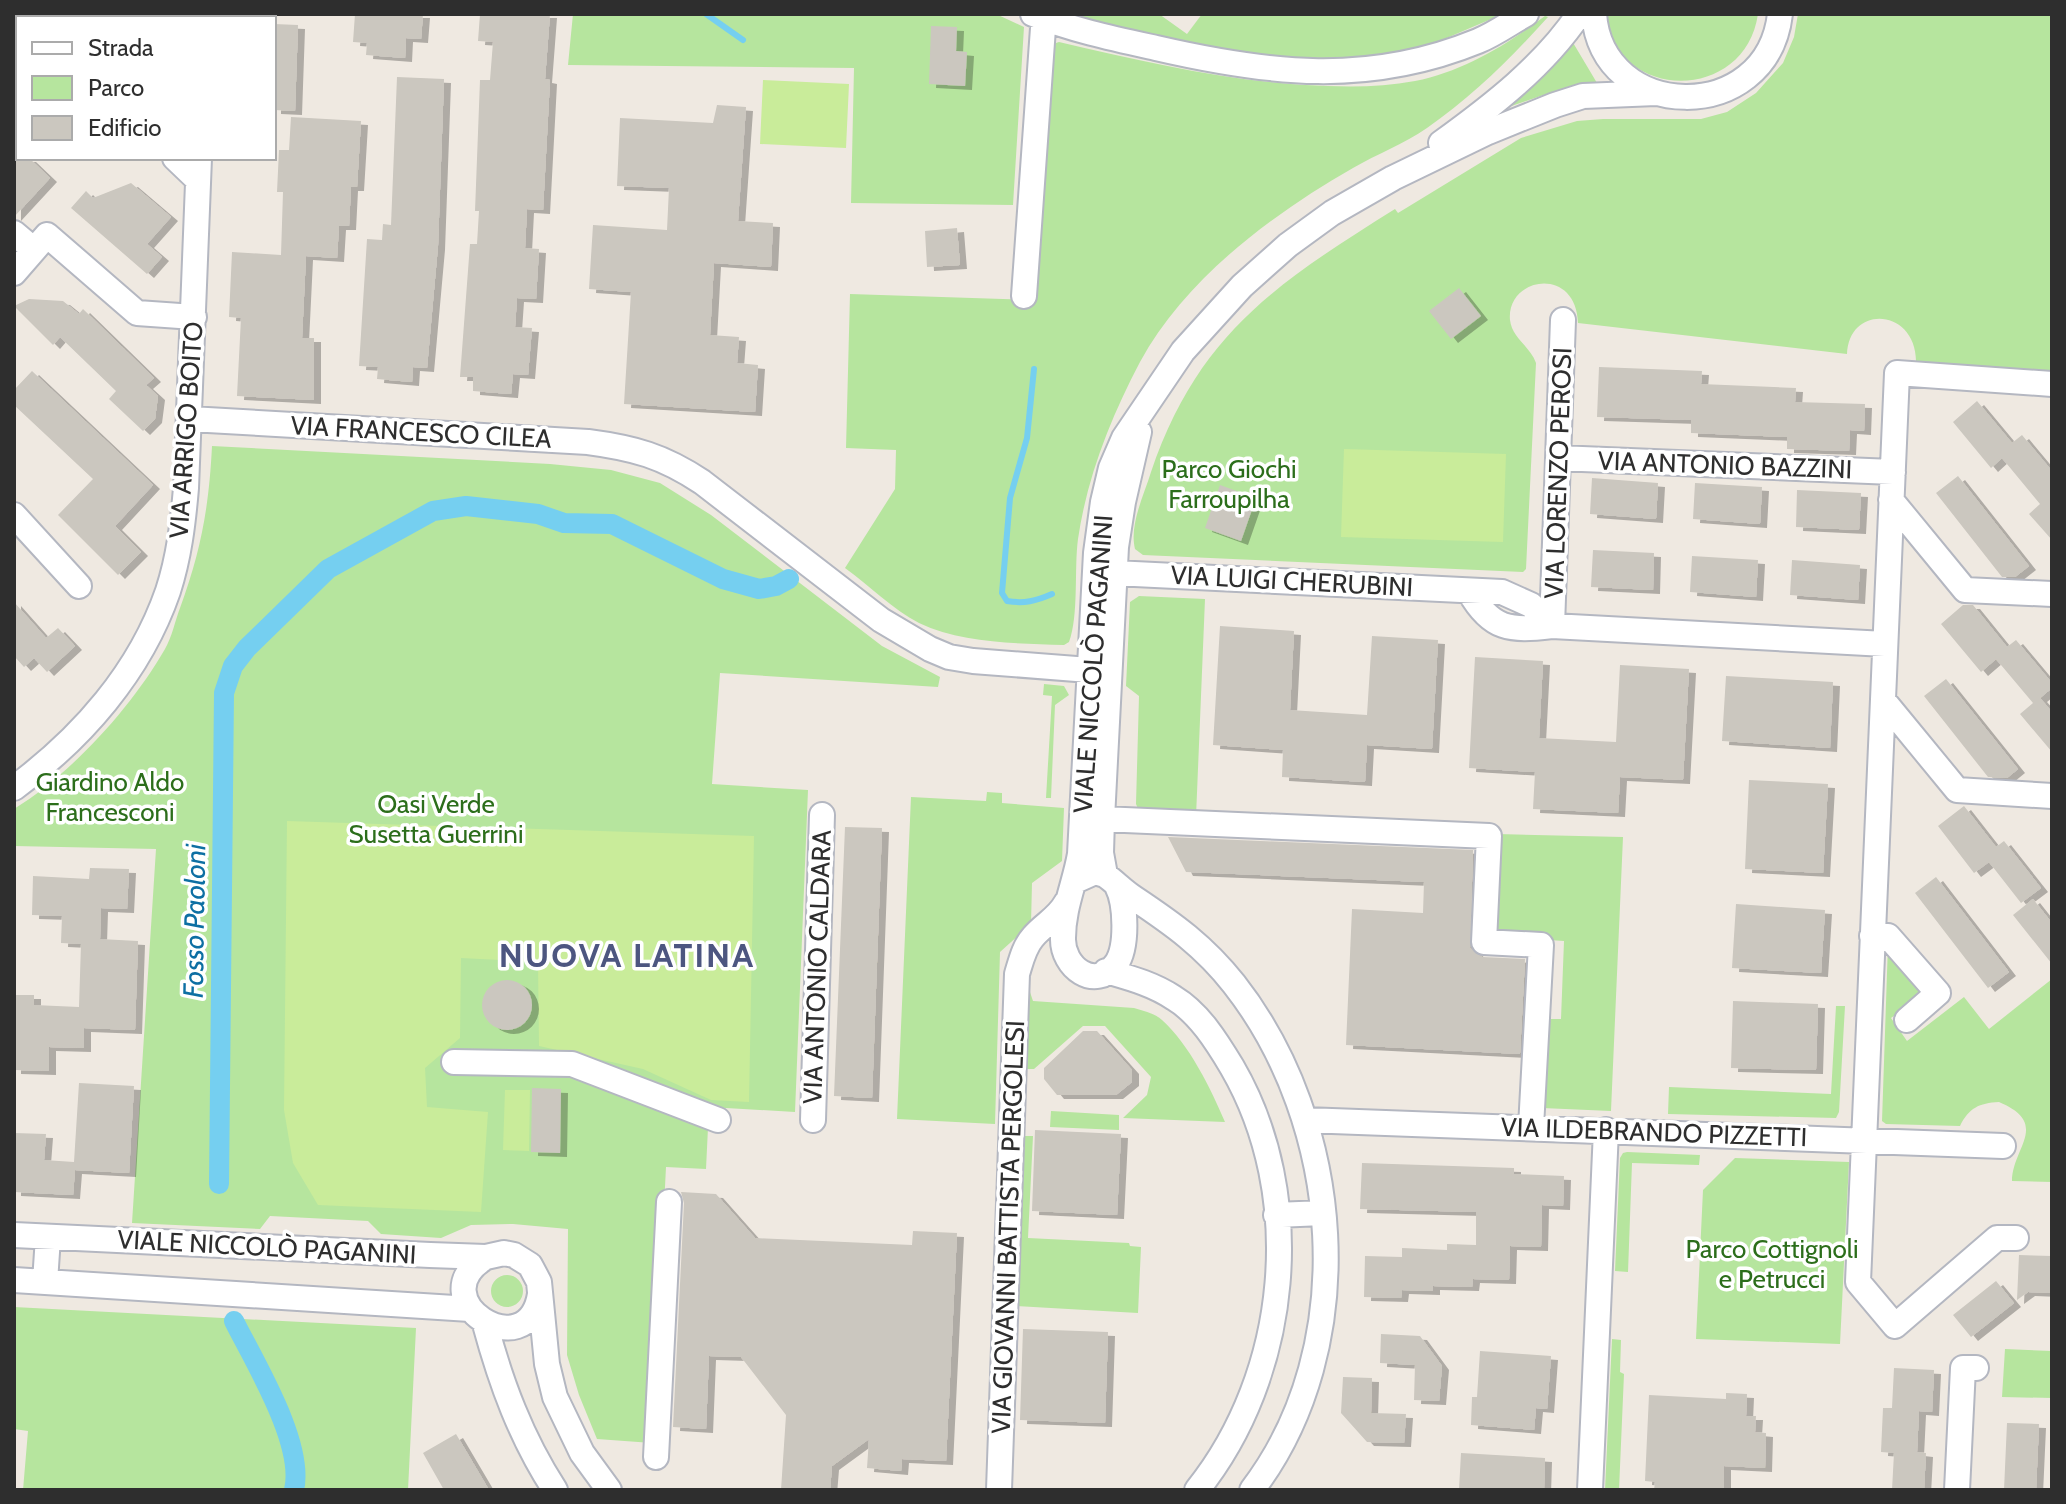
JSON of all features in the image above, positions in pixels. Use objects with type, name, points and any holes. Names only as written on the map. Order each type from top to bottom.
[{"type":"street","points":[[1024,296],[1040,15],[1112,38],[1192,56],[1280,71],[1357,72],[1417,61],[1455,49],[1480,40],[1526,14]]},
{"type":"street","name":"VIALE NICCOLÒ PAGANINI","points":[[1393,178],[1505,93],[1550,52],[1579,14]]},
{"type":"street","points":[[1594,14],[1594,25],[1607,54],[1628,78],[1656,93]]},
{"type":"street","name":"VIALE NICCOLÒ PAGANINI","points":[[1074,968],[1064,951],[1063,940],[1082,840],[1096,553],[1103,502],[1111,468],[1124,438],[1183,351],[1242,286],[1288,245],[1332,213],[1393,178],[1522,117],[1569,100],[1603,94],[1656,93],[1686,98],[1717,94],[1744,79],[1765,57],[1778,29],[1780,14]]},
{"type":"street","points":[[179,160],[199,169]]},
{"type":"street","name":"VIA ARRIGO BOITO","points":[[14,788],[50,761],[89,722],[120,683],[167,592],[181,539],[190,419],[199,169]]},
{"type":"street","points":[[14,233],[34,250]]},
{"type":"street","points":[[14,273],[47,235],[137,313],[194,317]]},
{"type":"street","name":"VIA LORENZO PEROSI","points":[[1552,626],[1563,320]]},
{"type":"street","points":[[2016,1238],[1997,1238],[1895,1326],[1858,1282],[1897,373],[2052,384]]},
{"type":"street","name":"VIALE NICCOLÒ PAGANINI","points":[[1106,971],[1116,964],[1122,945],[1124,904],[1101,853],[1114,573],[1123,502],[1144,408]]},
{"type":"street","name":"VIA FRANCESCO CILEA","points":[[190,419],[588,442],[652,454],[677,465],[702,482],[811,569],[904,636],[949,657],[1089,670]]},
{"type":"street","name":"VIA ANTONIO BAZZINI","points":[[1558,458],[1893,472]]},
{"type":"street","points":[[1891,500],[1965,590],[2052,594]]},
{"type":"street","points":[[14,515],[79,586]]},
{"type":"street","name":"VIA LUIGI CHERUBINI","points":[[1114,573],[1469,591],[1488,618],[1515,627],[1552,626],[1885,644]]},
{"type":"street","points":[[1883,700],[1957,790],[2052,796]]},
{"type":"street","name":"VIA ANTONIO CALDARA","points":[[813,1120],[822,815]]},
{"type":"street","points":[[1102,819],[1489,836],[1484,942],[1541,945],[1531,1127]]},
{"type":"street","points":[[1071,892],[1095,872],[1179,928],[1234,984],[1255,1014],[1280,1058],[1305,1120],[1317,1167],[1323,1213],[1324,1279],[1316,1350],[1307,1384],[1287,1433],[1274,1459],[1252,1490]]},
{"type":"street","name":"VIA GIOVANNI BATTISTA PERGOLESI","points":[[999,1490],[1016,988],[1020,965],[1031,939],[1061,913],[1071,892]]},
{"type":"street","points":[[1872,936],[1888,936],[1938,993],[1907,1020]]},
{"type":"street","points":[[1020,965],[1032,956],[1052,955],[1089,975],[1106,971],[1142,982],[1176,999],[1195,1016],[1219,1046],[1242,1085],[1259,1125],[1270,1169],[1276,1215],[1277,1282],[1273,1321],[1265,1355],[1240,1421],[1217,1463],[1197,1490]]},
{"type":"street","points":[[454,1062],[572,1064],[718,1120]]},
{"type":"street","name":"VIA ILDEBRANDO PIZZETTI","points":[[1305,1120],[2003,1146]]},
{"type":"street","points":[[1590,1490],[1606,1130]]},
{"type":"street","points":[[656,1457],[669,1202]]},
{"type":"street","points":[[1276,1215],[1323,1213]]},
{"type":"street","name":"VIALE NICCOLÒ PAGANINI","points":[[14,1235],[486,1257],[504,1253],[522,1259],[535,1273],[540,1291],[547,1364],[558,1407],[582,1453],[609,1490]]},
{"type":"street","points":[[45,1282],[48,1237]]},
{"type":"street","points":[[486,1257],[474,1266],[466,1279],[465,1294],[477,1316],[510,1407],[555,1490]]},
{"type":"street","name":"VIALE NICCOLÒ PAGANINI","points":[[14,1280],[477,1316],[501,1328],[518,1325],[531,1315],[540,1291]]},
{"type":"street","points":[[1957,1490],[1963,1368],[1976,1368]]},
{"type":"green space","points":[[573,14],[996,14],[1024,27],[1013,205],[851,203],[854,68],[568,65]]},
{"type":"green space","points":[[1068,14],[1159,14],[1187,34],[1202,14],[1503,14],[1435,43],[1367,61],[1266,59],[1177,45]]},
{"type":"green space","points":[[1604,14],[1758,14],[1748,43],[1730,64],[1707,77],[1681,81],[1655,77],[1632,64],[1614,43]]},
{"type":"green space","name":"Parco Giochi Farroupilha","points":[[1798,14],[2052,14],[2052,378],[1916,364],[1914,345],[1906,332],[1896,323],[1883,319],[1870,320],[1859,326],[1851,337],[1847,354],[1578,323],[1574,304],[1566,292],[1555,285],[1542,284],[1529,287],[1519,294],[1512,305],[1510,320],[1514,332],[1536,363],[1526,569],[1523,572],[1143,555],[1135,549],[1134,530],[1141,500],[1170,424],[1192,383],[1246,316],[1278,288],[1395,209],[1398,213],[1521,138],[1577,121],[1701,119],[1727,112],[1756,93],[1783,63],[1794,37]]},
{"type":"green space","points":[[1545,16],[1548,17],[1505,62],[1444,116],[1291,206],[1233,252],[1181,303],[1140,362],[1119,404],[1094,470],[1078,539],[1074,619],[1069,642],[1064,645],[990,641],[936,630],[900,611],[845,568],[895,489],[896,450],[846,448],[850,294],[1035,300],[1053,44],[1059,42],[1151,63],[1243,79],[1305,85],[1374,86],[1415,81],[1450,71],[1500,47]]},
{"type":"green space","points":[[1572,41],[1597,83],[1552,92],[1494,112]]},
{"type":"green space","points":[[763,80],[849,84],[846,148],[760,144]]},
{"type":"green space","name":"Oasi Verde Susetta Guerrini","points":[[212,446],[550,464],[611,470],[660,483],[711,515],[882,646],[940,677],[938,687],[720,673],[712,784],[808,790],[795,1112],[709,1107],[706,1169],[666,1167],[652,1443],[597,1439],[579,1395],[567,1355],[568,1229],[513,1224],[471,1225],[441,1238],[381,1234],[368,1221],[270,1216],[260,1229],[132,1223],[156,849],[14,846],[14,809],[57,777],[98,738],[135,694],[165,649],[199,548],[209,489]]},
{"type":"green space","points":[[1344,449],[1506,454],[1503,542],[1341,537]]},
{"type":"green space","points":[[1139,596],[1205,599],[1196,817],[1139,811],[1136,804],[1139,696],[1126,686],[1130,602]]},
{"type":"green space","points":[[1044,684],[1064,686],[1069,695],[1055,705],[1051,798],[1046,798],[1052,696],[1043,695]]},
{"type":"green space","points":[[987,792],[1002,793],[1002,803],[1064,808],[1062,861],[1032,883],[1031,924],[1000,952],[995,1124],[897,1119],[911,797],[986,801]]},
{"type":"green space","points":[[287,821],[754,836],[749,1102],[711,1100],[643,1069],[539,1046],[538,962],[461,958],[460,1038],[425,1068],[427,1107],[488,1112],[481,1212],[318,1205],[293,1163],[284,1110]]},
{"type":"green space","points":[[1497,834],[1623,837],[1611,1111],[1542,1108],[1544,1019],[1561,1019],[1564,941],[1493,936]]},
{"type":"green space","points":[[1888,944],[1926,992],[1891,1018],[1907,1041],[1964,997],[1989,1029],[2052,979],[2052,1182],[2012,1181],[2026,1128],[2023,1119],[2014,1110],[1999,1102],[1975,1108],[1960,1126],[1886,1124],[1882,1121]]},
{"type":"green space","points":[[1029,989],[1033,1001],[1134,1008],[1159,1018],[1190,1054],[1225,1122],[1123,1118],[1147,1095],[1151,1077],[1105,1026],[1083,1026],[1034,1069],[1024,1069]]},
{"type":"green space","points":[[1836,1006],[1845,1006],[1839,1112],[1836,1118],[1668,1114],[1669,1087],[1831,1094]]},
{"type":"green space","points":[[505,1090],[530,1090],[529,1151],[503,1150]]},
{"type":"green space","points":[[1051,1111],[1119,1115],[1119,1130],[1050,1127]]},
{"type":"green space","points":[[1021,1136],[1033,1136],[1028,1238],[1129,1243],[1130,1246],[1141,1247],[1138,1313],[1015,1306]]},
{"type":"green space","points":[[1627,1152],[1700,1155],[1699,1165],[1632,1163],[1628,1272],[1615,1271],[1620,1158]]},
{"type":"green space","name":"Parco Cottignoli e Petrucci","points":[[1735,1158],[1849,1162],[1840,1344],[1696,1339],[1703,1190]]},
{"type":"green space","points":[[507,1275],[518,1280],[523,1291],[518,1302],[507,1307],[496,1302],[491,1291],[496,1280]]},
{"type":"green space","points":[[14,1307],[416,1328],[408,1490],[23,1490],[28,1431],[14,1429]]},
{"type":"green space","points":[[1612,1339],[1621,1340],[1620,1372],[1624,1374],[1619,1490],[1605,1490]]},
{"type":"green space","points":[[2005,1349],[2052,1351],[2052,1398],[2002,1397]]},
{"type":"building","points":[[355,14],[423,14],[421,39],[406,38],[405,58],[366,55],[367,43],[353,42]]},
{"type":"building","points":[[480,14],[550,14],[545,79],[550,80],[543,210],[527,209],[525,248],[539,249],[536,299],[517,298],[515,327],[532,328],[528,375],[513,374],[511,394],[473,391],[473,377],[460,377],[470,244],[477,244],[479,211],[475,211],[480,80],[490,80],[493,42],[478,41]]},
{"type":"building","points":[[276,24],[298,25],[295,111],[276,110]]},
{"type":"building","points":[[931,26],[957,27],[956,51],[967,52],[965,86],[929,84]]},
{"type":"building","points":[[397,77],[444,79],[438,246],[427,368],[413,367],[412,382],[377,379],[378,367],[359,366],[367,239],[382,240],[383,224],[391,225]]},
{"type":"building","points":[[717,105],[746,107],[738,221],[773,223],[771,267],[714,263],[710,335],[739,337],[737,363],[758,365],[755,412],[624,404],[631,292],[589,289],[593,225],[667,230],[669,188],[617,186],[620,118],[713,123]]},
{"type":"building","points":[[291,117],[361,121],[357,187],[351,187],[349,226],[339,226],[337,258],[306,256],[302,338],[314,338],[314,400],[237,396],[241,318],[229,317],[232,252],[281,255],[283,192],[277,192],[279,150],[289,150]]},
{"type":"building","points":[[14,158],[31,160],[50,178],[14,217]]},
{"type":"building","points":[[131,183],[171,217],[147,244],[162,257],[147,274],[71,208],[86,191],[93,198]]},
{"type":"building","points":[[957,228],[960,265],[927,267],[925,231]]},
{"type":"building","points":[[1459,288],[1481,316],[1451,339],[1429,311]]},
{"type":"building","points":[[29,299],[63,301],[79,314],[83,309],[154,378],[146,385],[158,396],[155,419],[143,431],[109,399],[116,391],[60,337],[53,345],[14,306]]},
{"type":"building","points":[[1599,367],[1702,371],[1701,384],[1796,388],[1795,402],[1865,404],[1864,431],[1850,430],[1849,451],[1787,449],[1787,437],[1691,433],[1691,420],[1597,417]]},
{"type":"building","points":[[32,371],[153,485],[115,526],[141,552],[118,575],[58,515],[93,479],[14,405],[14,390]]},
{"type":"building","points":[[1977,401],[2012,443],[2022,435],[2052,471],[2052,540],[2029,514],[2040,504],[2002,458],[1991,468],[1953,422]]},
{"type":"building","points":[[1958,476],[2029,566],[2015,577],[2002,577],[1936,493]]},
{"type":"building","points":[[1592,478],[1658,483],[1656,519],[1590,514]]},
{"type":"building","points":[[1695,483],[1762,487],[1760,524],[1693,519]]},
{"type":"building","points":[[1220,485],[1256,498],[1241,541],[1205,528]]},
{"type":"building","points":[[1797,490],[1861,493],[1859,530],[1796,527]]},
{"type":"building","points":[[1593,550],[1654,553],[1653,590],[1591,587]]},
{"type":"building","points":[[1692,556],[1758,560],[1756,597],[1690,592]]},
{"type":"building","points":[[1792,560],[1860,565],[1858,600],[1790,595]]},
{"type":"building","points":[[14,602],[46,638],[58,628],[75,646],[47,672],[34,658],[24,667],[14,656]]},
{"type":"building","points":[[1963,605],[1973,605],[2007,647],[2016,640],[2052,683],[2052,688],[2040,698],[2052,712],[2052,752],[2020,714],[2033,703],[1996,659],[1981,672],[1941,624]]},
{"type":"building","points":[[1220,626],[1294,631],[1290,710],[1367,715],[1372,636],[1438,640],[1432,749],[1367,745],[1365,782],[1282,777],[1283,750],[1213,745]]},
{"type":"building","points":[[1475,657],[1543,661],[1539,738],[1616,742],[1620,665],[1689,669],[1683,780],[1620,777],[1618,813],[1533,809],[1535,772],[1469,768]]},
{"type":"building","points":[[1726,676],[1833,682],[1830,748],[1722,741]]},
{"type":"building","points":[[1946,679],[2018,769],[2007,778],[1988,777],[1924,696]]},
{"type":"building","points":[[1749,780],[1828,784],[1823,873],[1745,869]]},
{"type":"building","points":[[1964,806],[1996,847],[2004,841],[2041,888],[2021,903],[1989,862],[1974,873],[1938,826]]},
{"type":"building","points":[[845,827],[882,828],[872,1098],[834,1096]]},
{"type":"building","points":[[1168,837],[1473,850],[1470,948],[1482,957],[1525,959],[1520,1054],[1346,1045],[1352,909],[1423,913],[1424,882],[1186,872]]},
{"type":"building","points":[[90,868],[129,869],[127,909],[101,908],[100,939],[138,941],[135,1030],[84,1028],[84,1048],[49,1047],[49,1071],[14,1070],[14,995],[34,995],[34,1005],[79,1007],[81,944],[61,943],[62,916],[32,915],[33,876],[89,879]]},
{"type":"building","points":[[1936,877],[2009,972],[1988,988],[1915,893]]},
{"type":"building","points":[[2033,899],[2052,923],[2052,964],[2013,915]]},
{"type":"building","points":[[1736,904],[1825,910],[1821,973],[1732,968]]},
{"type":"building","points":[[507,980],[525,987],[532,1005],[525,1023],[507,1030],[489,1023],[482,1005],[489,987]]},
{"type":"building","points":[[1733,1001],[1818,1004],[1816,1070],[1731,1068]]},
{"type":"building","points":[[1083,1031],[1097,1031],[1132,1070],[1132,1082],[1116,1095],[1057,1095],[1044,1079],[1044,1068]]},
{"type":"building","points":[[79,1083],[134,1086],[129,1173],[75,1170],[73,1195],[14,1192],[14,1133],[46,1134],[44,1160],[74,1162]]},
{"type":"building","points":[[532,1088],[561,1089],[560,1153],[531,1152]]},
{"type":"building","points":[[1035,1130],[1121,1134],[1117,1215],[1032,1211]]},
{"type":"building","points":[[1362,1163],[1514,1168],[1514,1174],[1564,1176],[1563,1206],[1542,1205],[1541,1247],[1510,1246],[1509,1280],[1473,1279],[1472,1287],[1433,1286],[1433,1291],[1402,1290],[1401,1298],[1364,1297],[1365,1256],[1402,1257],[1402,1248],[1447,1250],[1447,1244],[1476,1245],[1476,1212],[1360,1209]]},
{"type":"building","points":[[681,1192],[716,1194],[755,1238],[912,1245],[913,1231],[957,1233],[946,1461],[902,1459],[901,1471],[867,1468],[869,1439],[832,1466],[830,1490],[781,1490],[786,1415],[741,1357],[709,1356],[706,1429],[673,1427],[684,1203]]},
{"type":"building","points":[[2019,1255],[2052,1256],[2052,1293],[2028,1292],[2017,1300]]},
{"type":"building","points":[[1996,1281],[2014,1303],[1971,1337],[1953,1315]]},
{"type":"building","points":[[1023,1329],[1108,1332],[1105,1423],[1020,1420]]},
{"type":"building","points":[[1381,1334],[1420,1336],[1442,1366],[1439,1401],[1414,1400],[1415,1365],[1380,1363]]},
{"type":"building","points":[[1480,1351],[1551,1356],[1547,1409],[1536,1408],[1534,1430],[1471,1425],[1472,1397],[1477,1397]]},
{"type":"building","points":[[1894,1368],[1934,1370],[1932,1412],[1919,1411],[1917,1452],[1926,1453],[1924,1490],[1892,1490],[1894,1453],[1881,1452],[1883,1408],[1892,1408]]},
{"type":"building","points":[[1343,1377],[1372,1378],[1371,1413],[1406,1414],[1404,1443],[1367,1442],[1341,1413]]},
{"type":"building","points":[[1726,1393],[1747,1394],[1746,1416],[1756,1416],[1755,1432],[1766,1433],[1765,1468],[1724,1466],[1724,1490],[1654,1490],[1655,1482],[1645,1481],[1649,1395],[1726,1399]]},
{"type":"building","points":[[2007,1423],[2039,1424],[2036,1490],[2004,1490]]},
{"type":"building","points":[[456,1434],[489,1490],[444,1490],[423,1453]]},
{"type":"building","points":[[1461,1453],[1545,1458],[1544,1490],[1459,1490]]},
{"type":"waterway","points":[[706,14],[743,40]]},
{"type":"waterway","points":[[1034,369],[1027,438],[1010,498],[1002,593],[1007,601],[1019,602],[1052,594]]},
{"type":"waterway","name":"Fosso Paoloni","points":[[219,1184],[224,693],[233,666],[247,648],[328,569],[433,511],[466,506],[538,514],[564,523],[612,524],[723,579],[759,589],[776,586],[789,579]]},
{"type":"waterway","name":"Fosso Paoloni","points":[[234,1321],[285,1427],[292,1450],[294,1490]]},
{"type":"district","name":"NUOVA LATINA","points":[[627,955]]},
{"type":"park label","name":"Giardino Aldo Francesconi","points":[[110,797]]}]
